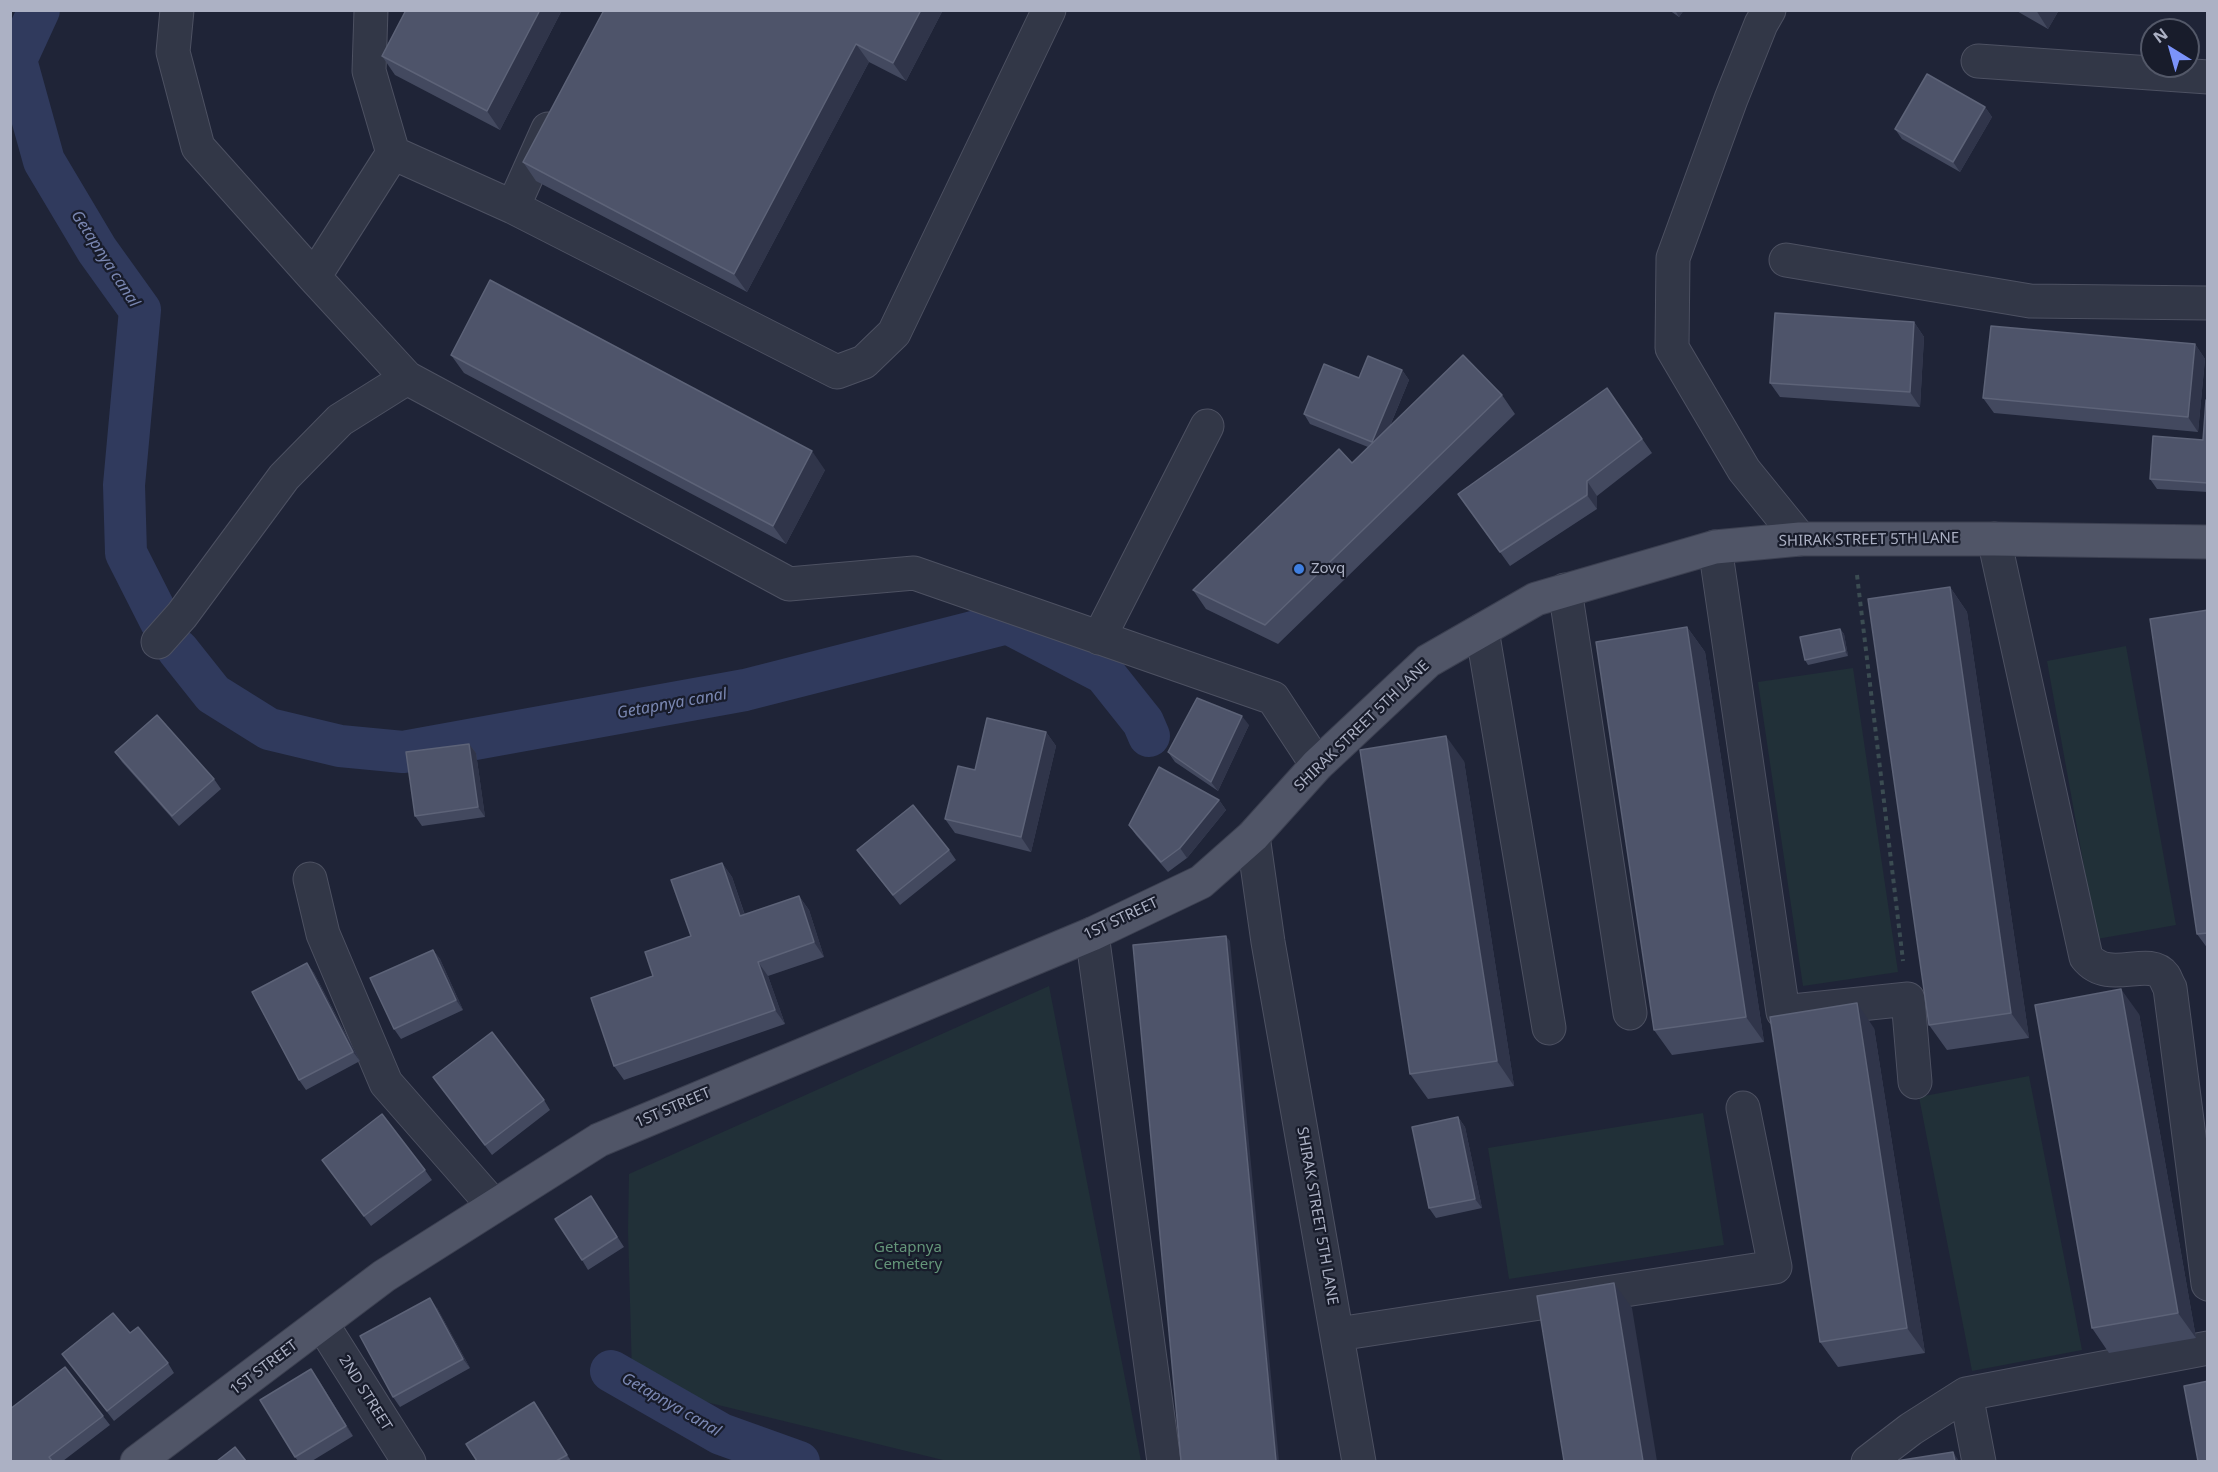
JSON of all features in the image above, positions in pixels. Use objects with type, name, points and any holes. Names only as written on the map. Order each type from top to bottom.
[{"type":"main road","name":"SHIRAK STREET 5TH LANE","points":[[1253,836],[1317,765],[1428,662],[1536,599],[1565,590],[1714,547],[1800,539],[2208,542]]},
{"type":"main road","name":"1ST STREET","points":[[137,1461],[384,1276],[598,1140],[1092,934],[1202,882],[1253,836]]},
{"type":"street","points":[[177,10],[173,52],[198,147],[407,378],[789,584],[914,573],[1273,698],[1317,765]]},
{"type":"street","points":[[314,277],[393,153],[369,71],[371,10]]},
{"type":"street","points":[[393,153],[513,207],[837,372],[864,362],[894,333],[1049,10]]},
{"type":"street","points":[[1769,10],[1761,24],[1731,99],[1673,258],[1672,348],[1744,470],[1800,539]]},
{"type":"street","points":[[1978,61],[2208,77]]},
{"type":"street","points":[[513,207],[540,143],[562,102]]},
{"type":"street","points":[[1786,260],[2030,301],[2208,303]]},
{"type":"street","points":[[158,642],[182,615],[284,477],[340,420],[407,378]]},
{"type":"street","points":[[1099,638],[1207,426]]},
{"type":"street","points":[[1994,539],[2086,957],[2093,966],[2104,971],[2153,968],[2163,975],[2170,988],[2208,1284]]},
{"type":"street","points":[[1714,547],[1783,1012],[1908,999],[1916,1082]]},
{"type":"street","points":[[1565,590],[1630,1013]]},
{"type":"street","points":[[1482,630],[1549,1028]]},
{"type":"street","name":"SHIRAK STREET 5TH LANE","points":[[1253,836],[1268,942],[1359,1461]]},
{"type":"street","points":[[310,879],[323,934],[386,1083],[493,1205]]},
{"type":"street","points":[[1092,934],[1164,1461]]},
{"type":"street","points":[[1338,1334],[1774,1267],[1743,1108]]},
{"type":"street","name":"2ND STREET","points":[[322,1324],[409,1461]]},
{"type":"street","points":[[1868,1461],[1911,1429],[1966,1394],[2208,1348]]},
{"type":"street","points":[[1966,1394],[1979,1461]]},
{"type":"path","points":[[1853,539],[1908,999]]},
{"type":"green space","points":[[2126,646],[2176,925],[2097,939],[2047,661]]},
{"type":"green space","points":[[1853,668],[1898,972],[1803,986],[1758,682]]},
{"type":"green space","name":"Getapnya Cemetery","points":[[1049,986],[1141,1461],[947,1461],[657,1390],[632,1373],[628,1231],[629,1174]]},
{"type":"green space","points":[[2029,1076],[2082,1350],[1972,1371],[1919,1097]]},
{"type":"green space","points":[[1703,1113],[1724,1245],[1509,1279],[1488,1148]]},
{"type":"building","points":[[406,10],[540,10],[487,111],[382,56]]},
{"type":"building","points":[[604,10],[921,10],[893,63],[856,44],[734,274],[523,162]]},
{"type":"building","points":[[1927,74],[1985,107],[1953,162],[1895,129]]},
{"type":"building","points":[[490,280],[812,451],[773,526],[451,355]]},
{"type":"building","points":[[1775,313],[1914,322],[1910,392],[1770,383]]},
{"type":"building","points":[[1991,326],[2195,344],[2188,417],[1983,398]]},
{"type":"building","points":[[1463,355],[1502,395],[1265,625],[1193,590],[1339,449],[1352,463]]},
{"type":"building","points":[[1368,356],[1402,370],[1372,442],[1304,414],[1324,364],[1359,378]]},
{"type":"building","points":[[1607,388],[1642,439],[1587,481],[1587,495],[1500,552],[1458,494]]},
{"type":"building","points":[[2206,400],[2208,401],[2208,483],[2150,479],[2153,436],[2203,440]]},
{"type":"building","points":[[1950,587],[2011,1013],[1929,1025],[1868,599]]},
{"type":"building","points":[[2208,610],[2208,933],[2197,934],[2150,619]]},
{"type":"building","points":[[1687,627],[1746,1017],[1654,1030],[1596,642]]},
{"type":"building","points":[[1840,629],[1845,651],[1805,660],[1800,637]]},
{"type":"building","points":[[1197,698],[1242,716],[1211,782],[1168,752]]},
{"type":"building","points":[[157,715],[214,779],[172,816],[115,752]]},
{"type":"building","points":[[987,718],[1046,732],[1021,837],[945,819],[958,766],[975,770]]},
{"type":"building","points":[[1446,736],[1497,1061],[1410,1074],[1360,750]]},
{"type":"building","points":[[469,744],[478,807],[415,816],[406,752]]},
{"type":"building","points":[[1159,767],[1219,800],[1180,848],[1161,862],[1129,825]]},
{"type":"building","points":[[913,805],[949,850],[893,895],[857,850]]},
{"type":"building","points":[[722,863],[740,916],[799,896],[814,942],[758,962],[775,1010],[614,1066],[591,998],[653,976],[645,952],[691,936],[671,880]]},
{"type":"building","points":[[1226,936],[1276,1461],[1181,1461],[1133,945]]},
{"type":"building","points":[[433,950],[456,1000],[394,1029],[370,978]]},
{"type":"building","points":[[307,963],[353,1052],[299,1080],[252,992]]},
{"type":"building","points":[[2121,989],[2178,1313],[2092,1328],[2035,1005]]},
{"type":"building","points":[[1857,1003],[1907,1328],[1820,1342],[1770,1017]]},
{"type":"building","points":[[492,1032],[544,1100],[485,1145],[433,1077]]},
{"type":"building","points":[[382,1114],[425,1170],[364,1216],[322,1160]]},
{"type":"building","points":[[1458,1117],[1475,1199],[1429,1208],[1412,1127]]},
{"type":"building","points":[[591,1196],[617,1237],[582,1260],[555,1219]]},
{"type":"building","points":[[1614,1283],[1643,1461],[1564,1461],[1537,1296]]},
{"type":"building","points":[[430,1298],[463,1359],[393,1397],[360,1336]]},
{"type":"building","points":[[113,1313],[130,1333],[138,1327],[168,1363],[107,1411],[62,1354]]},
{"type":"building","points":[[65,1367],[103,1416],[49,1457],[52,1461],[11,1461],[10,1409]]},
{"type":"building","points":[[311,1369],[346,1426],[295,1457],[260,1400]]},
{"type":"building","points":[[2208,1381],[2208,1461],[2198,1461],[2184,1386]]},
{"type":"building","points":[[534,1402],[567,1455],[556,1461],[477,1461],[466,1444]]},
{"type":"building","points":[[235,1447],[246,1461],[217,1461]]},
{"type":"building","points":[[1953,1452],[1955,1461],[1896,1461]]},
{"type":"waterway","name":"Getapnya canal","points":[[39,10],[16,60],[44,161],[97,250],[140,310],[124,485],[126,553],[161,622]]},
{"type":"waterway","name":"Getapnya canal","points":[[178,650],[213,694],[269,729],[340,746],[403,752],[745,690],[1008,623],[1104,673],[1143,722],[1149,736]]},
{"type":"waterway","name":"Getapnya canal","points":[[611,1371],[721,1434],[799,1462]]},
{"type":"place","name":"Zovq","points":[[1299,569]]}]
